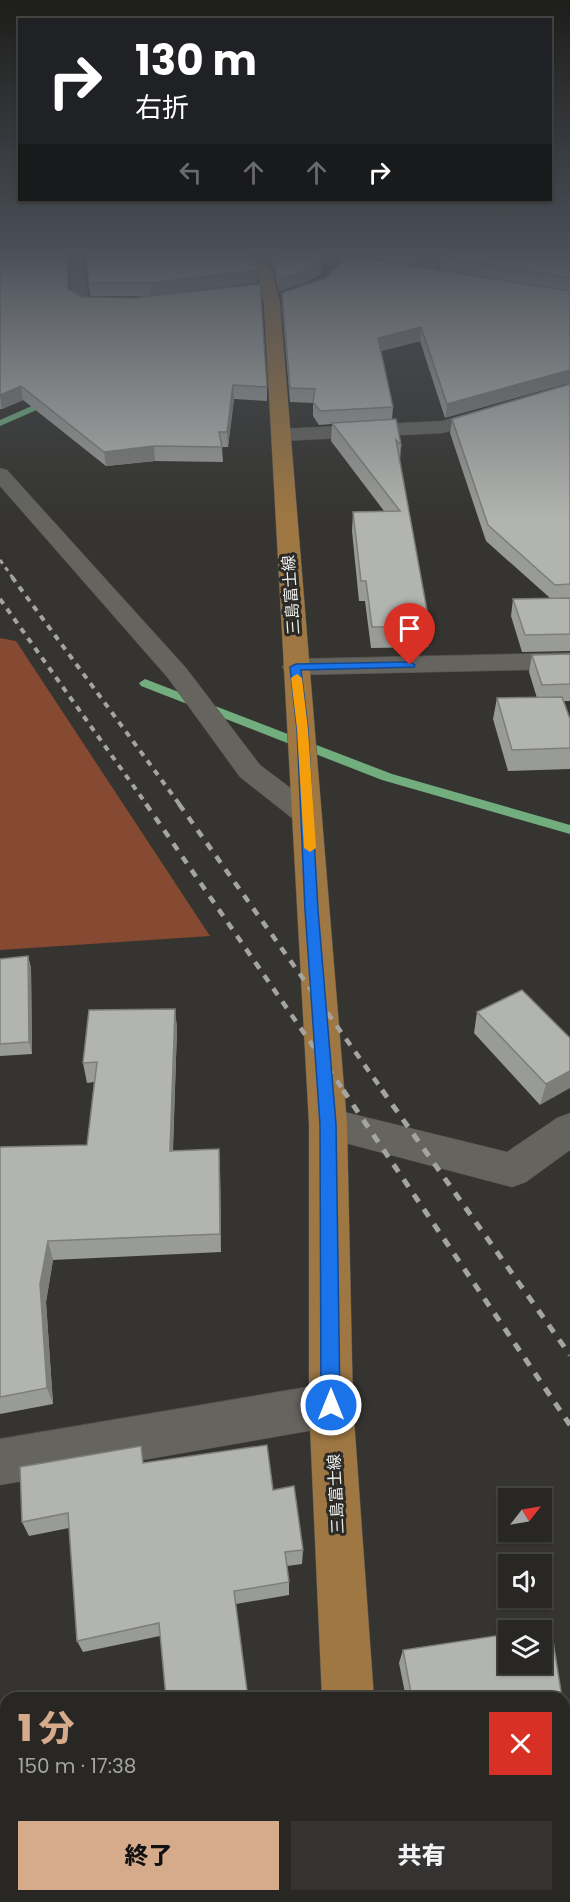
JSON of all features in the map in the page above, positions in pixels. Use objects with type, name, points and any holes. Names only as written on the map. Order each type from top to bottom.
[{"type":"main road","name":"三島富士線","points":[[274,342],[296,667],[303,729],[328,1124],[331,1405],[348,1692]]},
{"type":"street","points":[[281,435],[443,427],[570,388]]},
{"type":"street","points":[[0,474],[56,534],[187,688],[250,771],[307,815]]},
{"type":"street","points":[[296,667],[570,661]]},
{"type":"street","points":[[328,1124],[512,1170],[566,1139]]},
{"type":"street","points":[[0,1462],[331,1405]]},
{"type":"shaded area","points":[[0,638],[16,641],[210,936],[0,950]]},
{"type":"building","points":[[0,342],[264,342],[267,387],[233,385],[227,432],[219,432],[222,447],[154,446],[104,452],[21,386],[0,395]]},
{"type":"building","points":[[286,342],[379,342],[393,407],[320,411],[313,402],[315,389],[290,388]]},
{"type":"building","points":[[426,342],[570,342],[570,370],[447,404]]},
{"type":"building","points":[[570,384],[570,584],[555,585],[488,525],[452,419]]},
{"type":"building","points":[[396,419],[401,445],[396,440],[430,627],[372,627],[366,581],[361,581],[353,512],[400,511],[332,423]]},
{"type":"building","points":[[570,598],[570,634],[525,635],[513,599]]},
{"type":"building","points":[[570,654],[570,684],[542,685],[532,655]]},
{"type":"building","points":[[562,697],[570,719],[570,748],[512,750],[497,698]]},
{"type":"building","points":[[28,956],[29,1042],[0,1044],[0,959]]},
{"type":"building","points":[[522,990],[570,1038],[570,1071],[546,1084],[477,1012]]},
{"type":"building","points":[[175,1009],[170,1151],[219,1149],[220,1234],[48,1241],[40,1284],[47,1388],[0,1397],[0,1147],[87,1145],[97,1062],[83,1063],[89,1010]]},
{"type":"building","points":[[267,1445],[273,1490],[294,1486],[303,1550],[285,1552],[289,1582],[234,1591],[247,1692],[165,1692],[159,1623],[77,1641],[68,1513],[22,1522],[20,1467],[141,1446],[143,1463]]},
{"type":"building","points":[[552,1634],[561,1692],[411,1692],[403,1650],[498,1636],[498,1674],[552,1674]]},
{"type":"waterway","points":[[0,423],[52,400]]},
{"type":"waterway","points":[[145,683],[387,777],[570,830]]},
{"type":"railway","points":[[0,560],[13,578]]},
{"type":"railway","points":[[12,577],[180,805]]},
{"type":"railway","points":[[0,599],[147,805]]},
{"type":"railway","points":[[146,804],[344,1091]]},
{"type":"railway","points":[[179,804],[383,1091]]},
{"type":"railway","points":[[343,1090],[570,1425]]},
{"type":"railway","points":[[382,1090],[570,1355]]},
{"type":"slow traffic","points":[[297,678],[303,729],[310,848]]},
{"type":"route","points":[[331,1405],[328,1124],[312,910],[303,729],[296,667],[410,665]]}]
